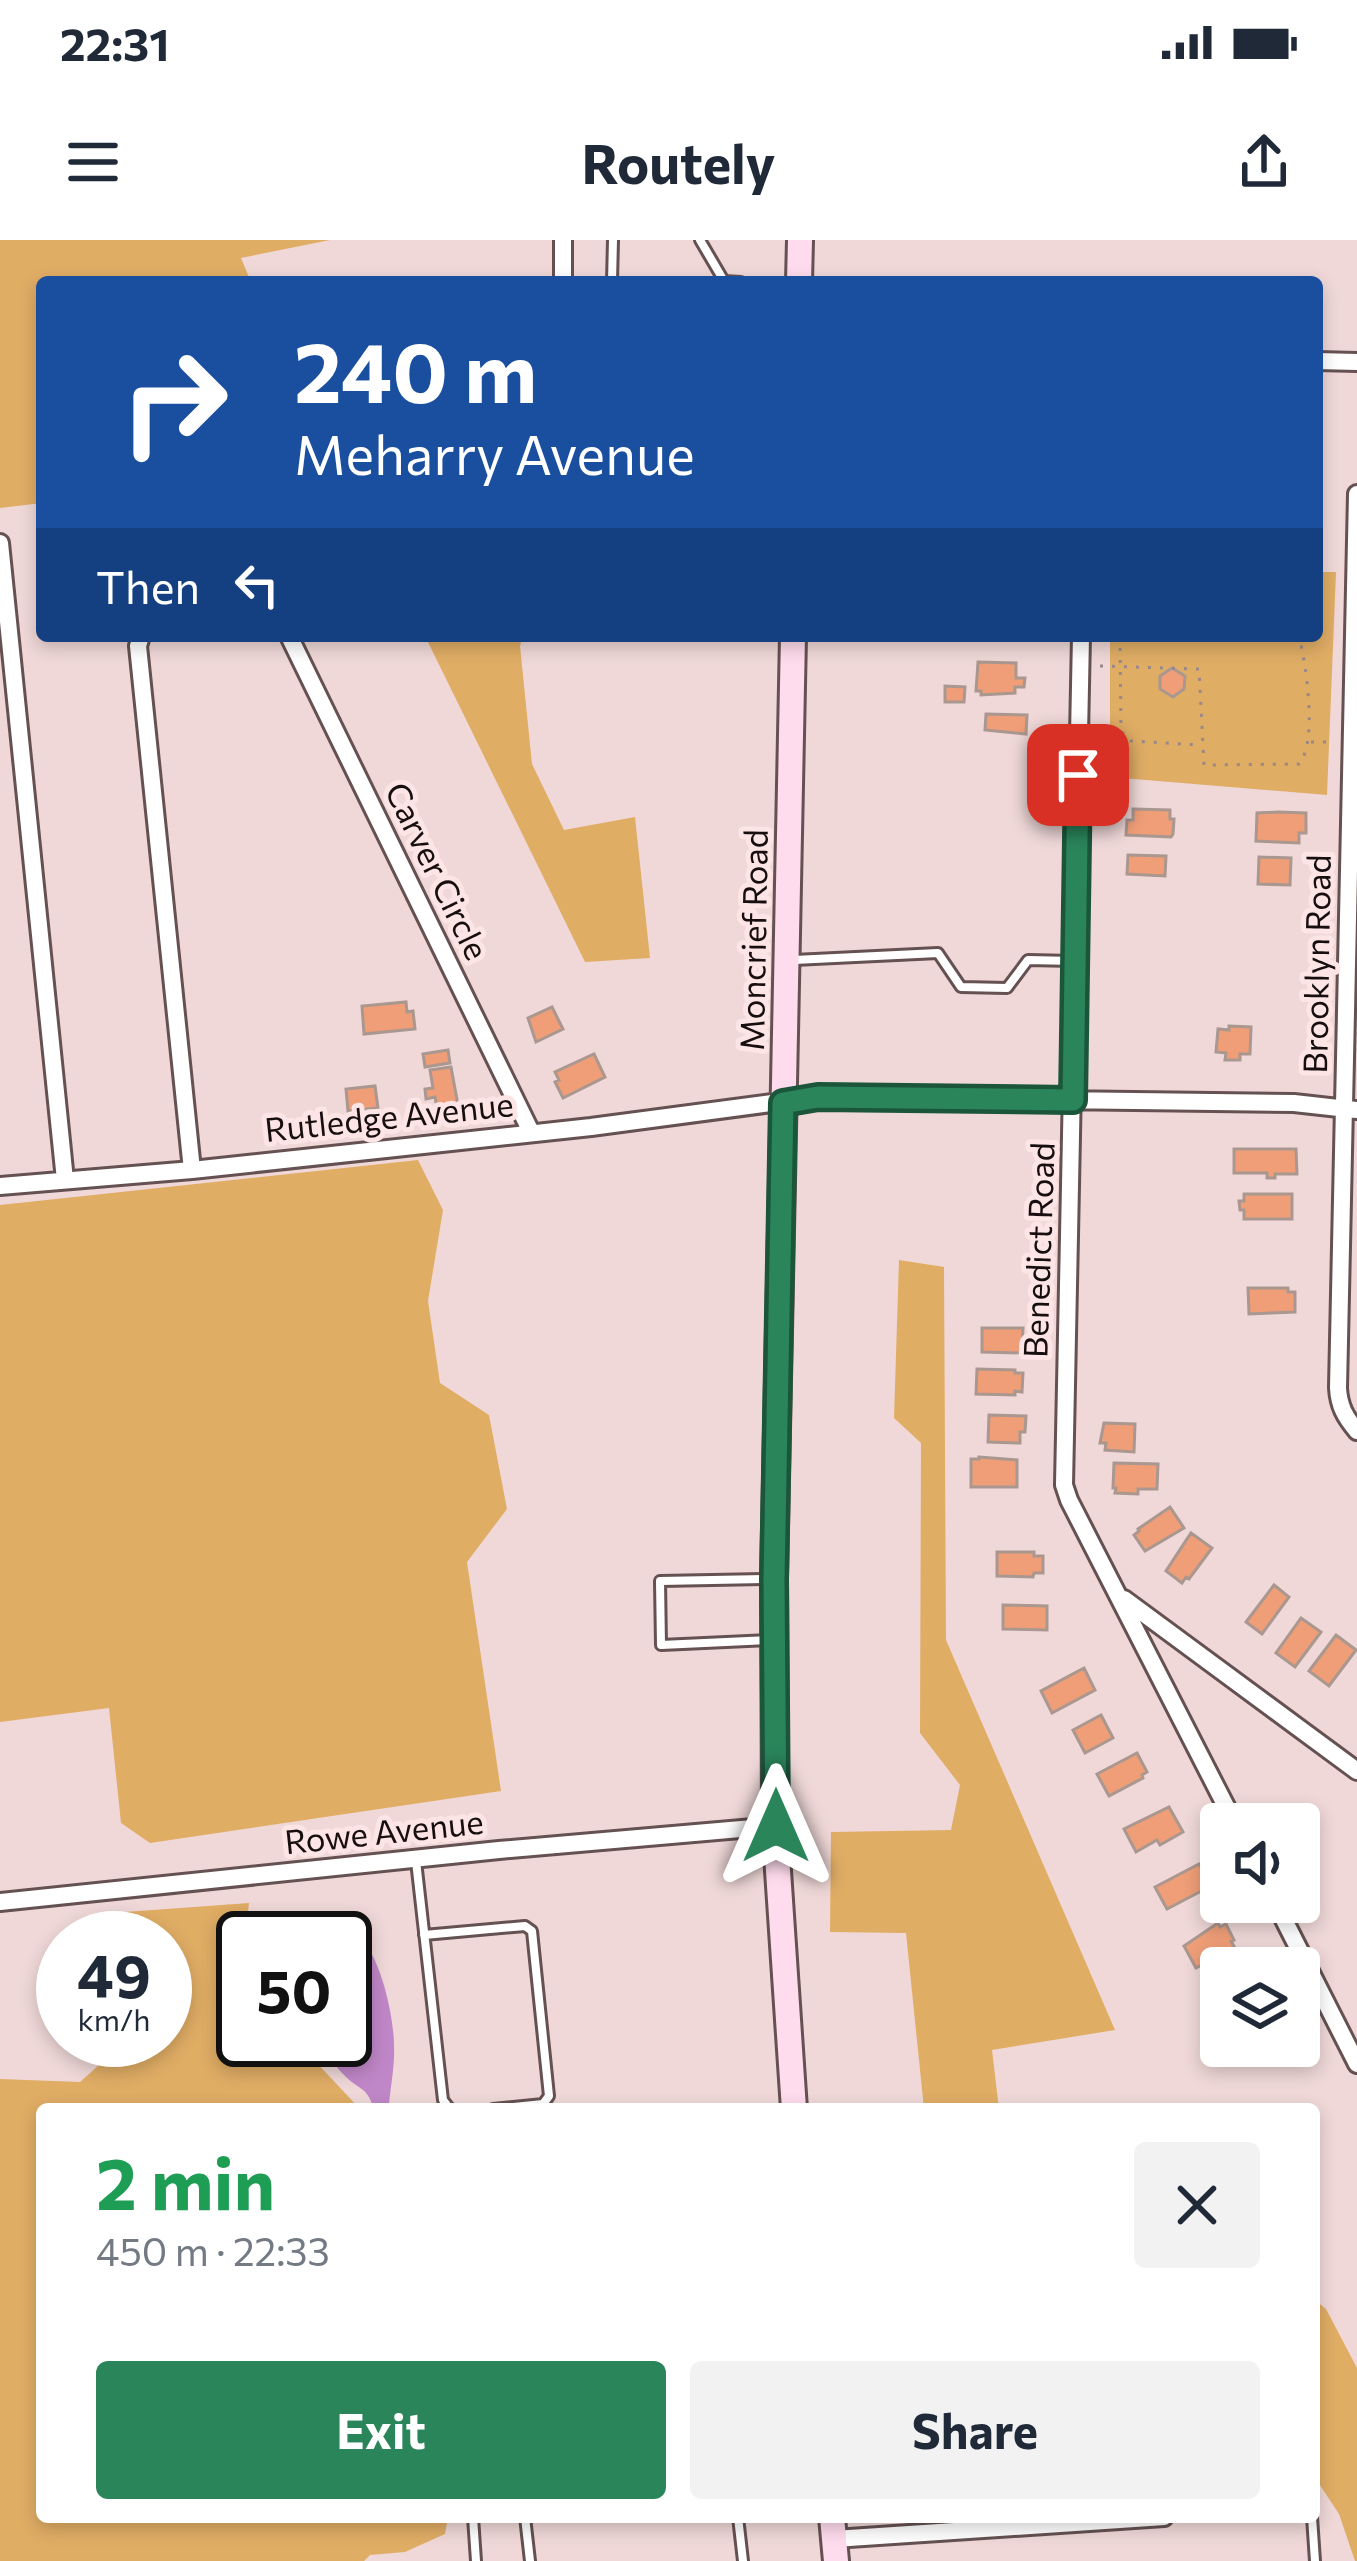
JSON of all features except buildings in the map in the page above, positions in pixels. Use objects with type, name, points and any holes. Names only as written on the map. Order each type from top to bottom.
[{"type":"main road","points":[[799,276],[800,240]]},
{"type":"main road","name":"Moncrief Road","points":[[793,642],[774,1640],[776,1826],[794,2103]]},
{"type":"street","points":[[562,276],[563,240]]},
{"type":"street","points":[[1323,361],[1357,362]]},
{"type":"street","name":"Brooklyn Road","points":[[1357,494],[1349,747],[1350,1108],[1338,1388],[1339,1402],[1357,1431]]},
{"type":"street","points":[[1,544],[65,1180]]},
{"type":"street","points":[[139,642],[192,1169]]},
{"type":"street","name":"Carver Circle","points":[[292,642],[531,1132]]},
{"type":"street","name":"Benedict Road","points":[[1082,642],[1063,1470],[1070,1500],[1224,1803]]},
{"type":"street","name":"Rutledge Avenue","points":[[0,1186],[192,1169],[818,1097],[1294,1103],[1350,1108]]},
{"type":"street","points":[[1119,1595],[1357,1771]]},
{"type":"street","name":"Rowe Avenue","points":[[0,1902],[776,1826]]},
{"type":"street","points":[[1286,1923],[1357,2064]]},
{"type":"street","points":[[834,2539],[1074,2523]]},
{"type":"lane","points":[[611,276],[613,240]]},
{"type":"lane","points":[[700,240],[721,276]]},
{"type":"lane","points":[[786,961],[938,952],[961,987],[1007,988],[1028,960],[1074,961]]},
{"type":"lane","points":[[774,1579],[660,1581],[661,1646],[774,1640]]},
{"type":"lane","points":[[416,1860],[444,2103]]},
{"type":"lane","points":[[424,1935],[525,1926],[532,1931],[549,2096],[544,2103]]},
{"type":"lane","points":[[473,2523],[476,2561]]},
{"type":"lane","points":[[526,2523],[530,2561]]},
{"type":"lane","points":[[739,2523],[742,2561]]},
{"type":"lane","points":[[1312,2523],[1315,2561]]},
{"type":"path","points":[[1120,642],[1121,731],[1131,741],[1202,745]]},
{"type":"path","points":[[1098,666],[1199,669],[1204,765],[1299,764],[1309,742],[1300,642]]},
{"type":"path","points":[[1309,742],[1349,747]]},
{"type":"shaded area","points":[[0,240],[330,240],[241,258],[248,276],[36,276],[36,504],[0,508]]},
{"type":"shaded area","points":[[1323,572],[1336,572],[1327,795],[1110,777],[1110,642],[1323,642]]},
{"type":"shaded area","points":[[428,642],[521,642],[532,764],[564,830],[635,817],[650,958],[585,962]]},
{"type":"shaded area","points":[[418,1160],[443,1210],[428,1301],[440,1383],[489,1415],[507,1509],[467,1562],[501,1791],[150,1843],[121,1823],[109,1708],[0,1722],[0,1205]]},
{"type":"shaded area","points":[[899,1260],[944,1267],[946,1640],[1115,2030],[992,2050],[998,2103],[923,2103],[906,1933],[830,1932],[831,1832],[951,1830],[960,1785],[920,1733],[921,1443],[894,1418]]},
{"type":"shaded area","points":[[249,1903],[248,1911],[216,1911],[216,2067],[321,2067],[354,2103],[36,2103],[36,2523],[447,2523],[445,2534],[405,2552],[370,2555],[364,2561],[0,2561],[0,2079],[80,2082],[97,2067],[192,2067],[192,1911],[139,1911]]},
{"type":"shaded area","points":[[372,1954],[393,2033],[389,2103],[371,2103],[338,2069],[372,2067]]},
{"type":"shaded area","points":[[1320,2304],[1357,2368],[1357,2561],[1339,2514],[1320,2485]]},
{"type":"route","points":[[776,1826],[774,1579],[783,1103],[818,1097],[1073,1100],[1078,775]]}]
